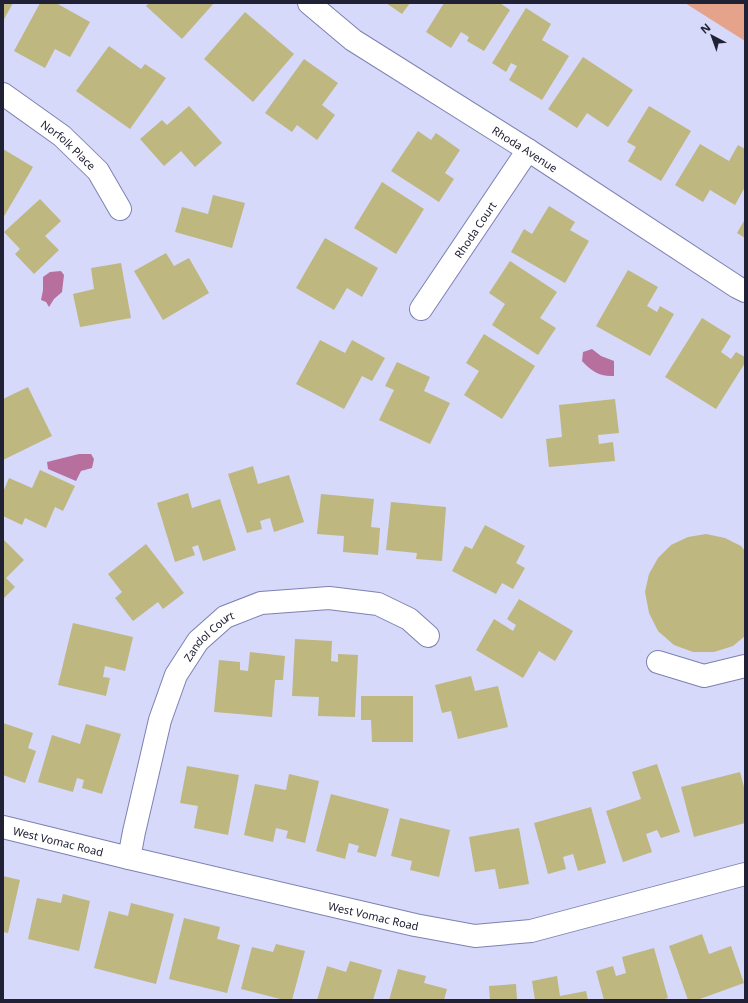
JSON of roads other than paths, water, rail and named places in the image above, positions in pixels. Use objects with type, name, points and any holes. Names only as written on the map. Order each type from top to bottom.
[{"type":"street","name":"Rhoda Avenue","points":[[309,3],[353,40],[528,150],[737,287],[745,290]]},
{"type":"street","name":"Norfolk Place","points":[[3,94],[62,136],[98,171],[120,209]]},
{"type":"street","name":"Rhoda Court","points":[[421,309],[528,150]]},
{"type":"street","name":"Zandol Court","points":[[129,858],[160,720],[176,675],[198,641],[226,617],[261,603],[329,598],[378,604],[409,619],[428,636]]},
{"type":"street","points":[[658,662],[704,676],[745,666]]},
{"type":"street","name":"West Vomac Road","points":[[3,827],[415,925],[475,936],[531,931],[745,874]]}]
